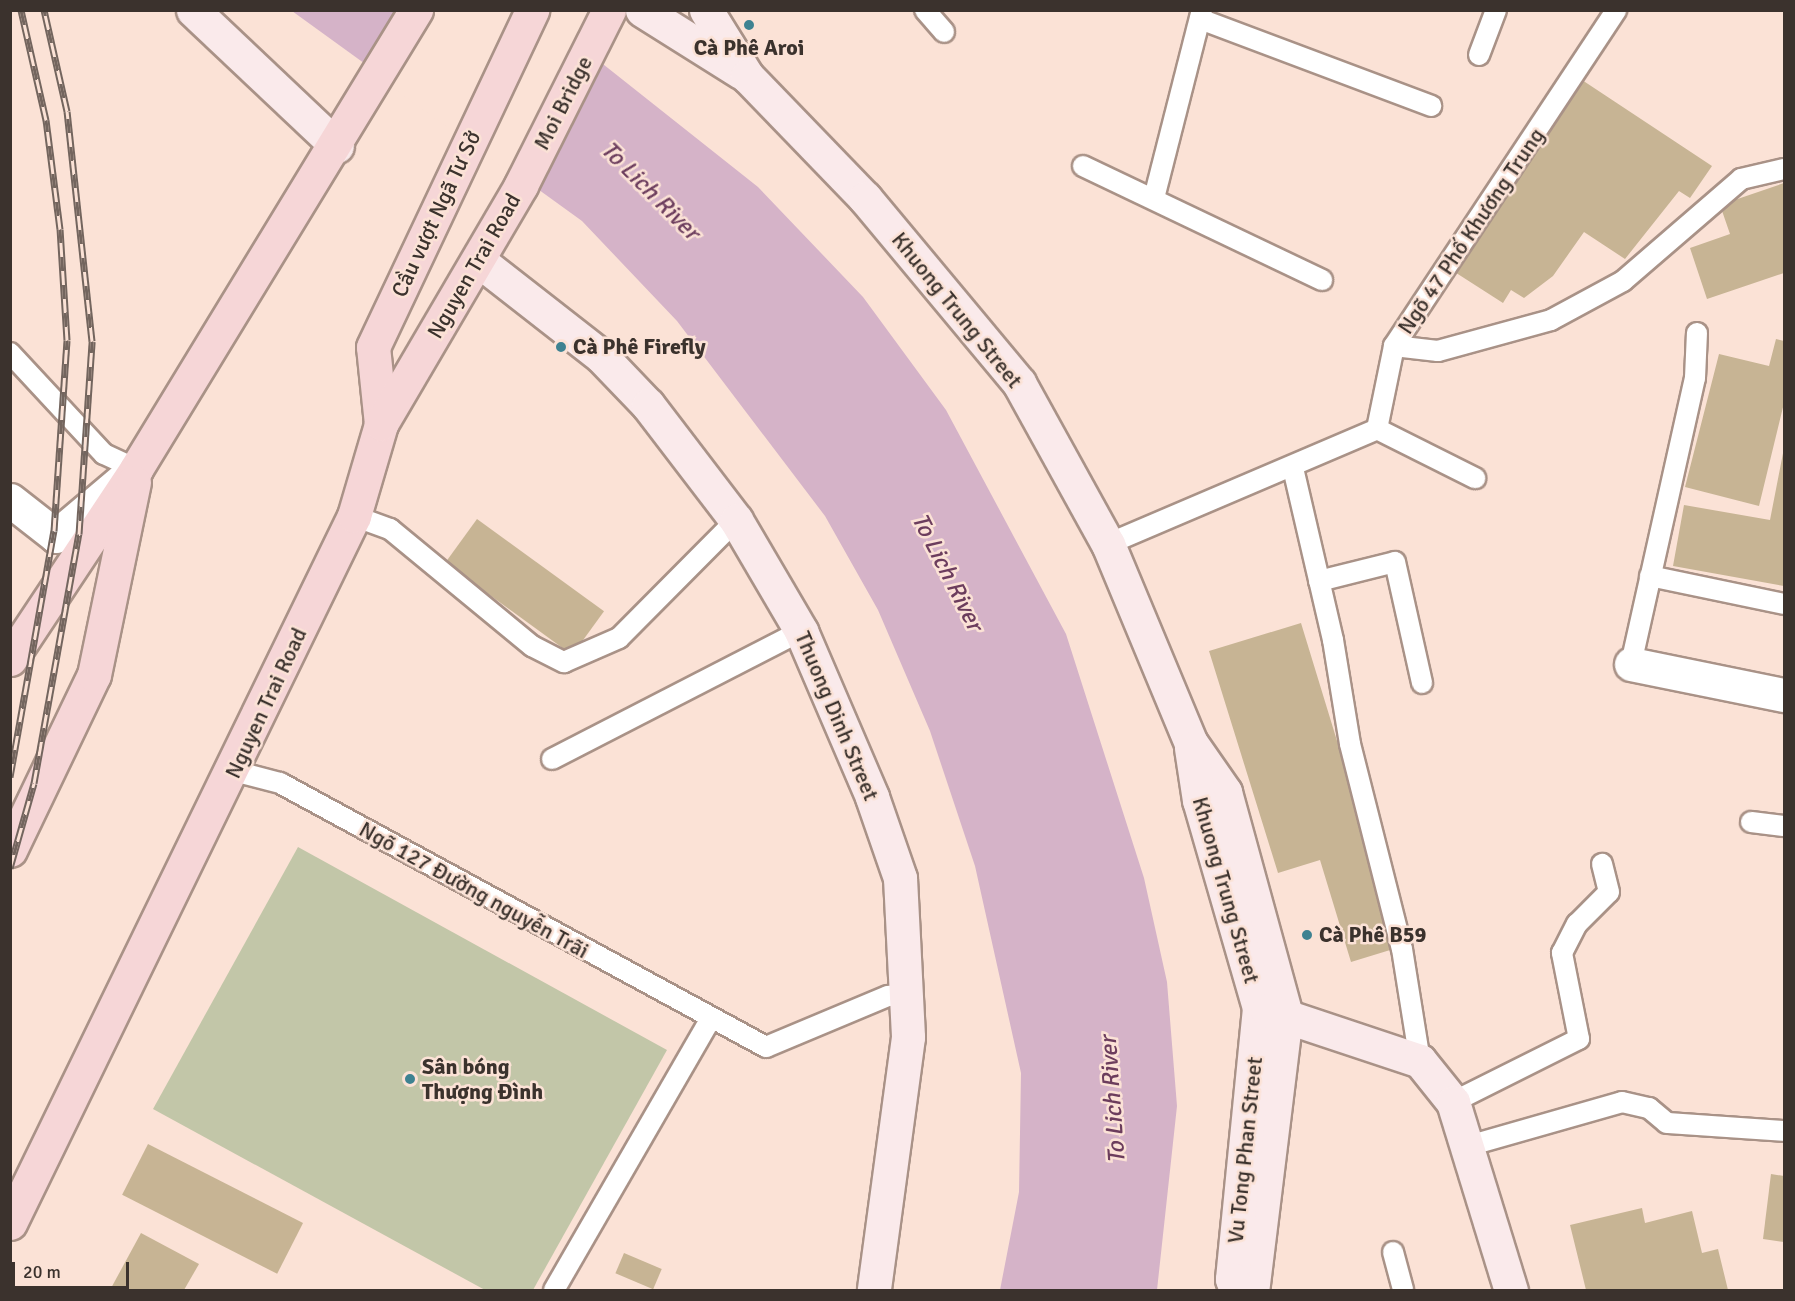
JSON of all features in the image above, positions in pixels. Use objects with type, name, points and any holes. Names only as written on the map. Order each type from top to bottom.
[{"type":"main road","points":[[194,10],[337,146]]},
{"type":"main road","points":[[10,659],[136,469],[337,146],[416,10]]},
{"type":"main road","name":"Cầu vượt Ngã Tư Sở","points":[[381,424],[373,347],[461,164],[531,10]]},
{"type":"main road","name":"Khuong Trung Street","points":[[642,10],[747,76]]},
{"type":"main road","name":"Khuong Trung Street","points":[[706,10],[747,76],[865,198],[1019,383],[1108,544],[1191,743],[1199,800],[1273,1012]]},
{"type":"main road","name":"Moi Bridge","points":[[521,185],[606,16]]},
{"type":"main road","name":"Nguyen Trai Road","points":[[10,1223],[234,771],[354,516],[381,424],[521,185]]},
{"type":"main road","name":"Thuong Dinh Street","points":[[478,260],[601,356],[648,405],[736,520],[801,631],[872,797],[900,878],[908,1036],[874,1290]]},
{"type":"main road","points":[[10,850],[94,675],[136,469]]},
{"type":"main road","points":[[1273,1012],[1420,1061],[1453,1102],[1511,1290]]},
{"type":"main road","name":"Vu Tong Phan Street","points":[[1236,1290],[1232,1279],[1273,1012]]},
{"type":"main road","name":"Vu Tong Phan Street","points":[[1252,1290],[1273,1012]]},
{"type":"street","points":[[10,500],[56,536],[136,469]]},
{"type":"street","points":[[1631,664],[1785,695]]},
{"type":"lane","points":[[926,10],[944,32]]},
{"type":"lane","points":[[1479,55],[1496,10]]},
{"type":"lane","name":"Ngõ 47 Phố Khương Trung","points":[[1377,429],[1394,346],[1616,10]]},
{"type":"lane","points":[[1154,198],[1201,15],[1431,106]]},
{"type":"lane","points":[[1083,166],[1322,280]]},
{"type":"lane","points":[[1394,346],[1438,351],[1551,320],[1623,281],[1741,179],[1785,169]]},
{"type":"lane","points":[[1631,664],[1695,378],[1697,333]]},
{"type":"lane","points":[[10,353],[104,454],[136,469]]},
{"type":"lane","points":[[1108,544],[1293,468],[1377,429],[1475,478]]},
{"type":"lane","points":[[1293,468],[1319,581],[1350,744],[1402,949],[1420,1061]]},
{"type":"lane","points":[[354,516],[390,529],[532,646],[564,662],[620,638],[736,520]]},
{"type":"lane","points":[[1319,581],[1395,562],[1422,683]]},
{"type":"lane","points":[[1650,576],[1785,604]]},
{"type":"lane","points":[[552,759],[801,631]]},
{"type":"lane","name":"Ngõ 127 Đường nguyễn Trãi","points":[[234,771],[280,783],[766,1047],[888,996],[907,994]]},
{"type":"lane","points":[[1751,822],[1785,826]]},
{"type":"lane","points":[[1453,1102],[1579,1039],[1562,953],[1577,924],[1609,892],[1602,864]]},
{"type":"lane","points":[[554,1290],[711,1018]]},
{"type":"lane","points":[[1467,1146],[1622,1102],[1649,1108],[1667,1123],[1785,1131]]},
{"type":"lane","points":[[1393,1252],[1403,1290]]},
{"type":"green space","name":"Sân bóng Thượng Đình","points":[[298,847],[667,1050],[533,1290],[485,1290],[153,1109]]},
{"type":"water","name":"To Lich River","points":[[292,11],[536,11],[758,187],[863,297],[946,410],[1066,634],[1144,878],[1167,982],[1177,1106],[1157,1290],[1000,1290],[1019,1192],[1021,1073],[975,866],[930,731],[878,610],[825,516],[677,321],[582,221]]},
{"type":"pier","points":[[541,10],[590,48],[523,182],[378,77],[416,11]]},
{"type":"building","points":[[1579,78],[1712,166],[1690,198],[1679,191],[1625,259],[1584,232],[1553,276],[1524,298],[1511,290],[1503,303],[1450,269]]},
{"type":"building","points":[[1784,183],[1784,273],[1707,299],[1690,248],[1730,234],[1720,205]]},
{"type":"building","points":[[1776,339],[1784,341],[1784,403],[1759,506],[1685,487],[1719,354],[1769,366]]},
{"type":"building","points":[[1784,448],[1784,586],[1673,566],[1684,505],[1770,520]]},
{"type":"building","points":[[477,519],[604,611],[572,655],[445,563]]},
{"type":"building","points":[[1301,623],[1400,947],[1351,962],[1320,860],[1278,873],[1209,651]]},
{"type":"building","points":[[148,1144],[303,1223],[277,1274],[122,1195]]},
{"type":"building","points":[[1771,1174],[1784,1176],[1784,1242],[1763,1239]]},
{"type":"building","points":[[1642,1208],[1645,1223],[1692,1211],[1702,1253],[1718,1249],[1728,1290],[1586,1290],[1570,1225]]},
{"type":"building","points":[[141,1233],[199,1264],[184,1290],[110,1290]]},
{"type":"building","points":[[624,1253],[662,1269],[653,1289],[615,1273]]},
{"type":"railway","points":[[10,777],[54,531],[67,340],[60,229],[46,120],[21,10]]},
{"type":"railway","points":[[10,868],[34,783],[79,534],[92,341],[67,111],[44,10]]},
{"type":"place","name":"Cà Phê Aroi","points":[[749,25]]},
{"type":"place","name":"Cà Phê Firefly","points":[[561,347]]},
{"type":"place","name":"Cà Phê B59","points":[[1307,935]]},
{"type":"place","name":"Sân bóng Thượng Đình","points":[[410,1079]]}]
